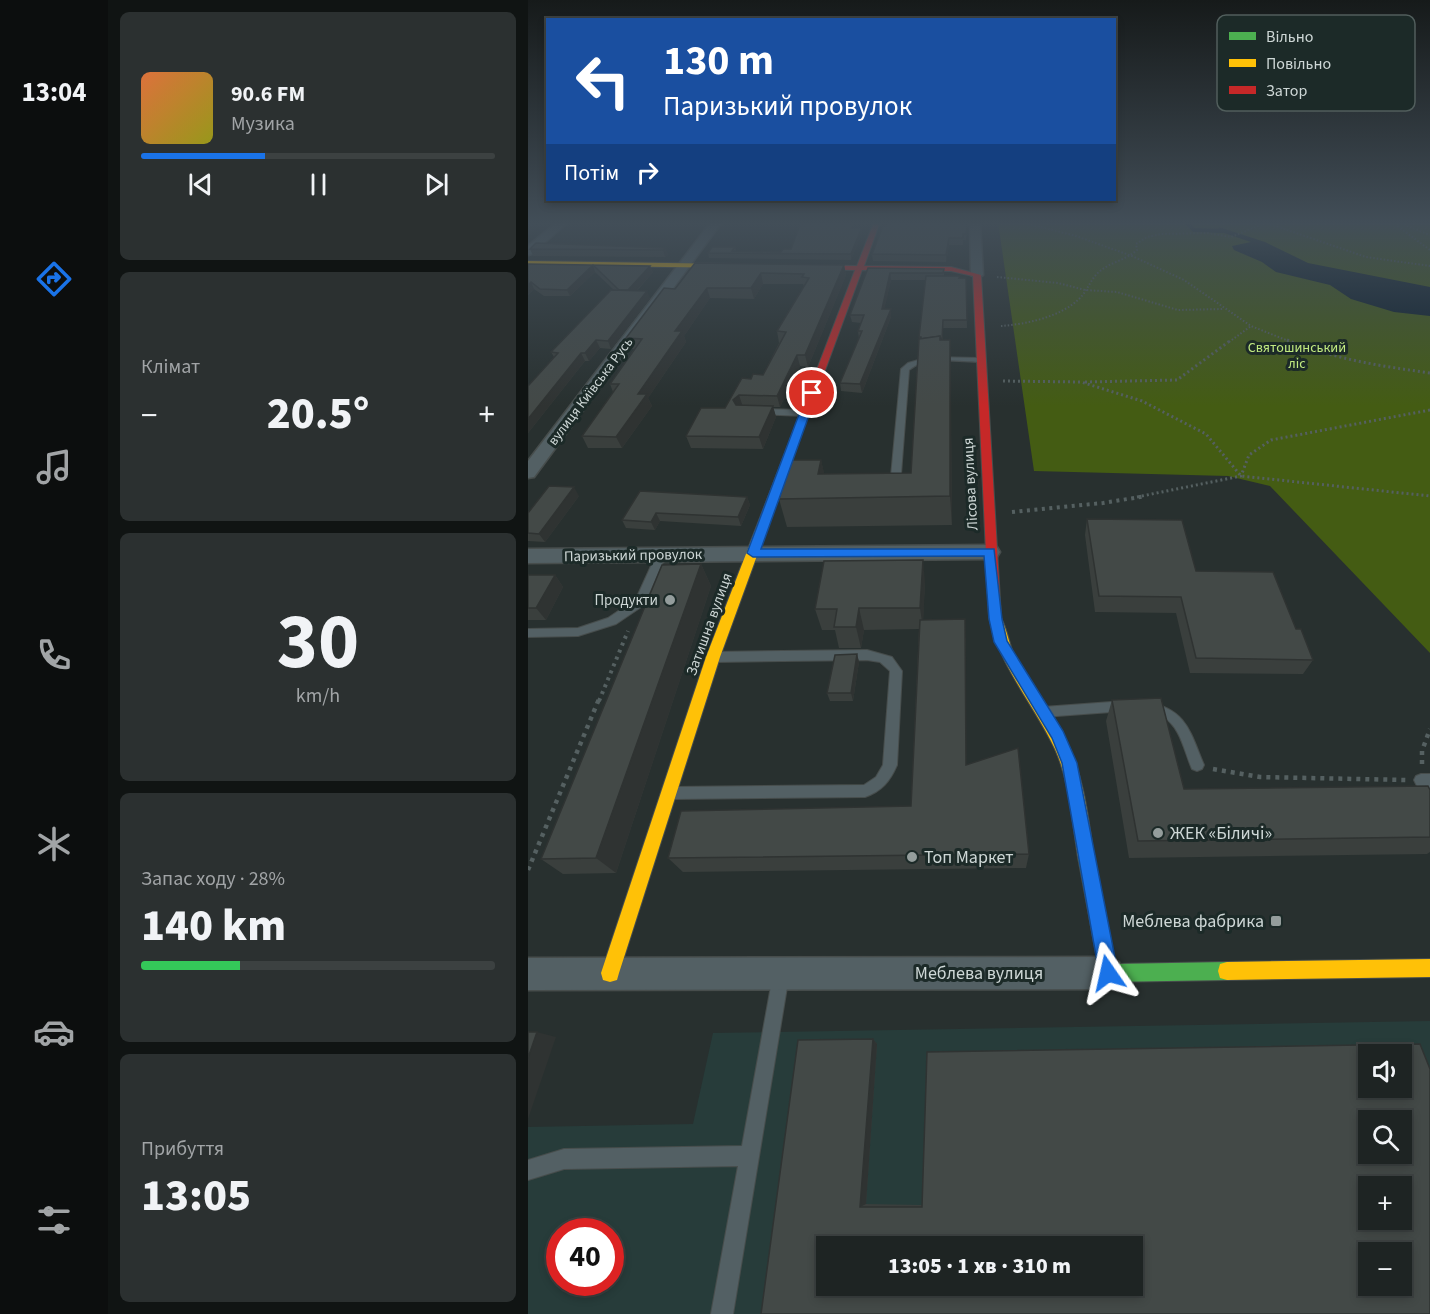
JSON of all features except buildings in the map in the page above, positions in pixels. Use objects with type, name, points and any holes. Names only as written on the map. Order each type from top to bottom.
[{"type":"street","name":"вулиця Київська Русь","points":[[528,473],[671,283]]},
{"type":"street","name":"Затишна вулиця","points":[[610,973],[713,657],[753,553],[786,478],[804,413],[852,283]]},
{"type":"street","name":"Лісова вулиця","points":[[977,283],[995,619],[1000,642],[1058,736],[1069,763],[1108,973]]},
{"type":"street","name":"Паризький провулок","points":[[528,556],[990,552]]},
{"type":"street","name":"Меблева вулиця","points":[[528,974],[1108,973],[1430,968]]},
{"type":"lane","points":[[894,495],[905,369],[909,364],[923,360],[980,360]]},
{"type":"lane","points":[[754,412],[804,413]]},
{"type":"lane","points":[[884,476],[896,476]]},
{"type":"lane","points":[[528,633],[578,632],[612,621],[640,602],[660,555]]},
{"type":"lane","points":[[669,793],[865,791],[876,786],[885,777],[890,765],[896,671],[893,664],[881,657],[867,655],[713,657]]},
{"type":"lane","points":[[1042,712],[1132,706],[1164,710],[1176,717],[1197,765]]},
{"type":"lane","points":[[1426,780],[1430,797]]},
{"type":"lane","points":[[722,1314],[781,974]]},
{"type":"lane","points":[[528,1170],[564,1159],[749,1156]]},
{"type":"path","points":[[1052,283],[1085,290],[1118,292],[1178,310],[1223,309]]},
{"type":"path","points":[[979,327],[1006,326],[1068,308],[1082,297],[1090,283]]},
{"type":"path","points":[[1188,283],[1251,326],[1320,353],[1363,364],[1430,373]]},
{"type":"path","points":[[981,381],[1178,380],[1251,326]]},
{"type":"path","points":[[1081,382],[1142,401],[1206,434],[1241,476]]},
{"type":"path","points":[[1241,476],[1249,455],[1270,440],[1430,410]]},
{"type":"path","points":[[989,515],[1103,503],[1169,492],[1241,476],[1430,496]]},
{"type":"path","points":[[528,870],[640,602]]},
{"type":"path","points":[[1197,765],[1260,777],[1426,780],[1422,751],[1430,729]]},
{"type":"shaded area","points":[[1323,283],[1411,283],[1430,287],[1430,316],[1394,312],[1351,299],[1330,285]]},
{"type":"shaded area","points":[[1430,1021],[1430,1314],[528,1314],[528,1127],[693,1124],[713,1033]]},
{"type":"green space","name":"Святошинський ліс","points":[[1007,283],[1430,283],[1430,653],[1270,486],[1228,476],[1034,471]]},
{"type":"traffic: fast","points":[[1086,857],[1108,973],[1227,971]]},
{"type":"traffic: slow","points":[[610,973],[713,657],[777,487]]},
{"type":"traffic: slow","points":[[995,617],[999,634],[1014,667],[1052,728],[1066,757],[1077,799],[1086,857]]},
{"type":"traffic: slow","points":[[1227,971],[1430,968]]},
{"type":"traffic: jam","points":[[777,487],[854,283]]},
{"type":"traffic: jam","points":[[977,283],[995,617]]},
{"type":"place","name":"Продукти","points":[[670,600]]},
{"type":"place","name":"ЖЕК «Біличі»","points":[[1158,833]]},
{"type":"place","name":"Топ Маркет","points":[[912,857]]},
{"type":"place","name":"Меблева фабрика","points":[[1276,921]]},
{"type":"route","points":[[812,393],[753,553],[990,552],[995,619],[1000,642],[1058,736],[1069,763],[1108,973]]}]
